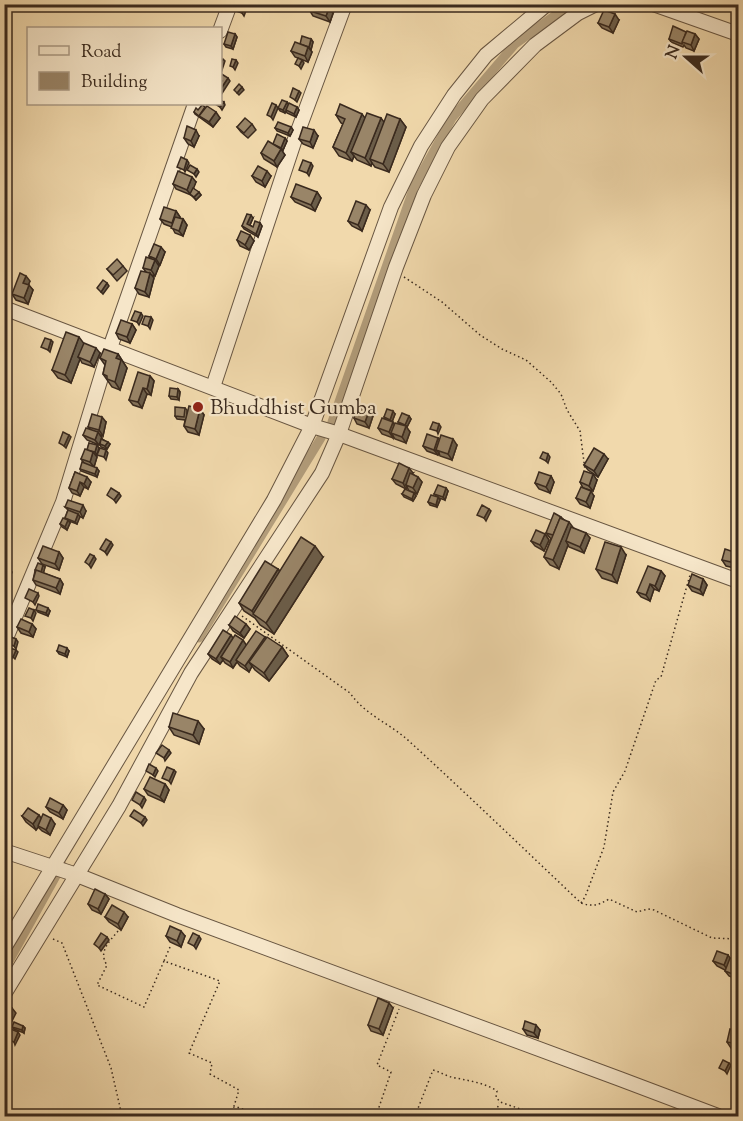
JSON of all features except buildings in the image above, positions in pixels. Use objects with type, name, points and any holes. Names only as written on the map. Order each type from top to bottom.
[{"type":"street","points":[[221,27],[230,4]]},
{"type":"street","points":[[213,387],[294,142],[345,4]]},
{"type":"street","points":[[4,948],[274,500],[312,426],[391,207],[421,146],[453,95],[486,55],[547,4]]},
{"type":"street","points":[[4,994],[42,933],[74,874],[118,806],[190,674],[322,473],[339,434],[396,267],[424,195],[448,147],[482,99],[535,45],[578,13],[596,4]]},
{"type":"street","points":[[653,4],[738,34]]},
{"type":"street","points":[[4,643],[63,502],[110,348],[195,105]]},
{"type":"street","points":[[4,308],[312,426],[738,581]]},
{"type":"street","points":[[4,851],[74,874],[177,915],[718,1116]]},
{"type":"path","points":[[396,267],[403,277],[442,302],[480,335],[526,360],[551,381],[561,394],[567,410],[580,431],[585,470]]},
{"type":"path","points":[[581,903],[589,889],[604,847],[613,792],[625,771],[656,680],[661,677],[693,566]]},
{"type":"path","points":[[231,609],[350,693],[364,709],[408,739],[581,903],[589,906],[599,905],[609,899],[637,912],[654,910],[712,938],[738,939]]},
{"type":"path","points":[[118,931],[103,950],[103,959],[107,965],[98,985],[144,1007],[170,946]]},
{"type":"path","points":[[42,933],[62,943],[111,1068],[122,1116]]},
{"type":"path","points":[[164,961],[220,981],[189,1053],[212,1064],[210,1074],[239,1090],[230,1116]]},
{"type":"path","points":[[376,1116],[391,1072],[377,1065],[403,999]]},
{"type":"path","points":[[415,1116],[433,1070],[455,1078],[472,1080],[494,1089],[497,1091],[496,1097],[500,1102],[541,1116]]},
{"type":"path","points":[[495,1116],[500,1102]]},
{"type":"path","points":[[234,1107],[262,1116]]},
{"type":"waterway","points":[[332,422],[414,187],[452,118],[515,44],[571,4]]},
{"type":"waterway","points":[[199,638],[321,438]]},
{"type":"waterway","points":[[4,970],[62,865]]},
{"type":"place","name":"Bhuddhist Gumba","points":[[198,407]]}]
